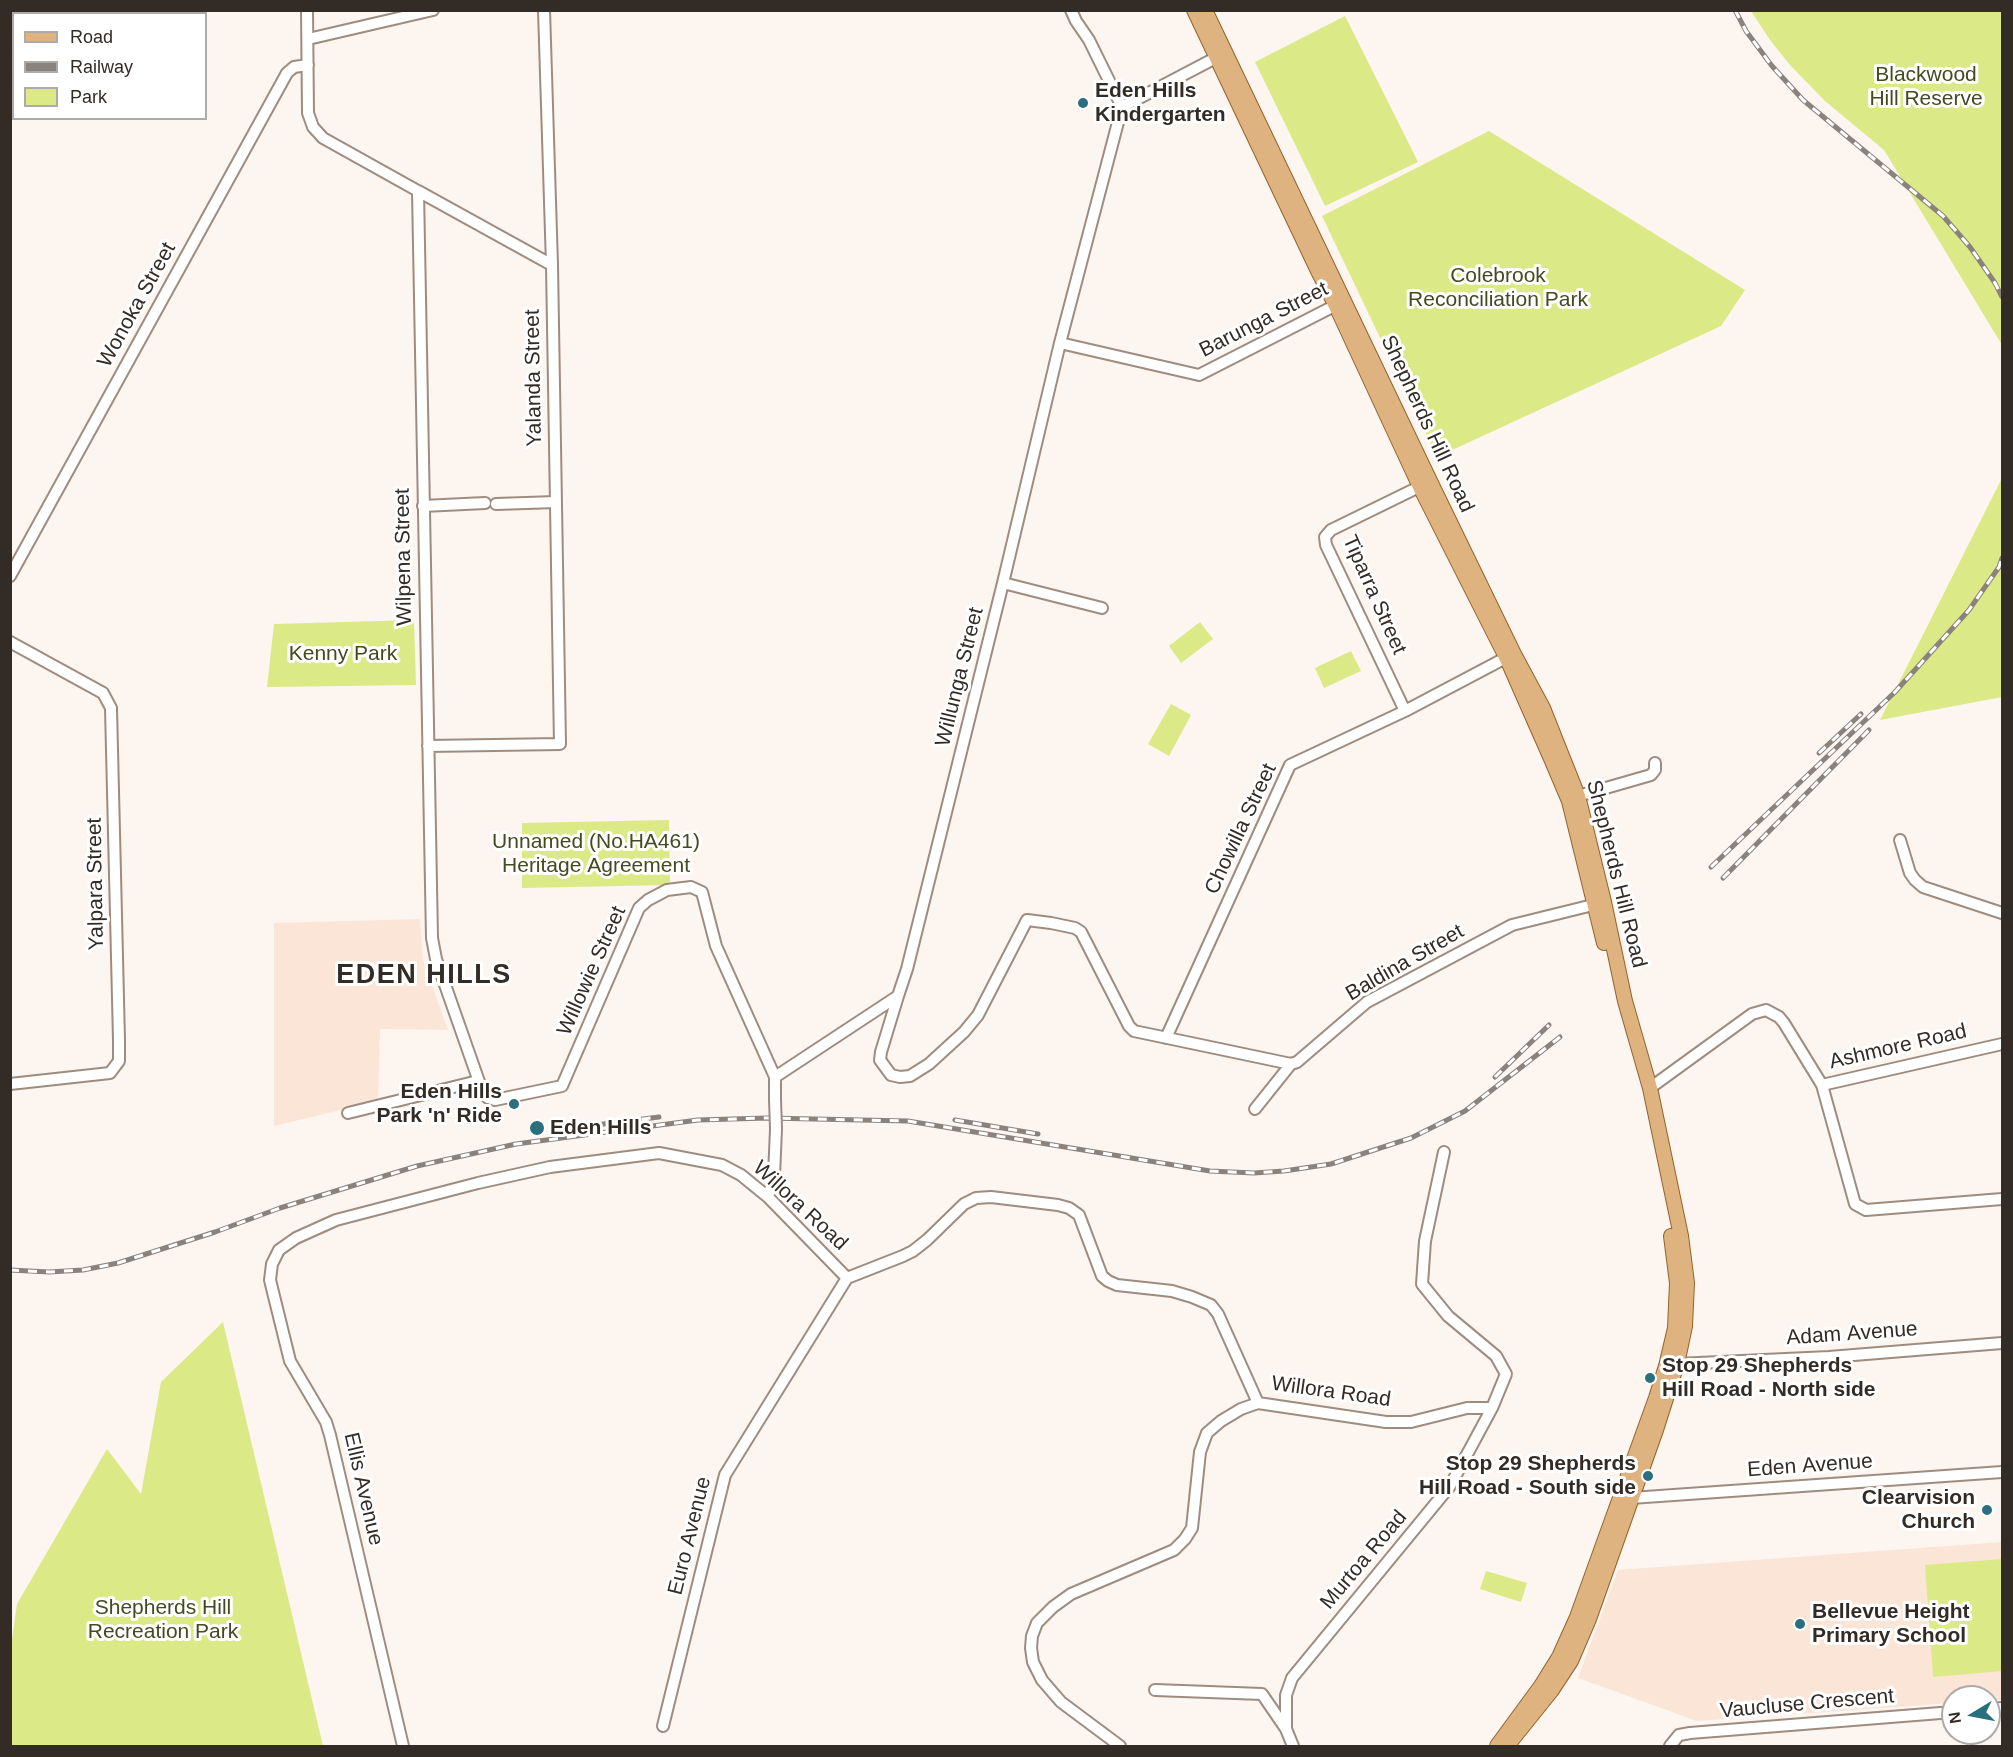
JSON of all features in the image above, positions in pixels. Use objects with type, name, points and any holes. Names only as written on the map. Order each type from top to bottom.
[{"type":"main road","name":"Shepherds Hill Road","points":[[1194,10],[1221,55],[1341,303],[1425,484],[1510,656],[1569,801],[1600,903],[1650,1088],[1681,1236],[1687,1283],[1685,1326],[1672,1363],[1656,1430],[1558,1657],[1541,1686],[1497,1746]]},
{"type":"main road","name":"Shepherds Hill Road","points":[[1205,10],[1221,55]]},
{"type":"main road","name":"Shepherds Hill Road","points":[[1510,656],[1543,708],[1578,796],[1672,1241],[1677,1284],[1672,1363]]},
{"type":"main road","name":"Shepherds Hill Road","points":[[1507,1746],[1552,1690],[1571,1661],[1589,1620],[1626,1496]]},
{"type":"street","points":[[308,10],[308,113],[313,127],[323,138],[552,265]]},
{"type":"street","points":[[308,39],[433,10]]},
{"type":"street","name":"Yalanda Street","points":[[428,746],[560,744],[552,265],[544,10]]},
{"type":"street","points":[[1071,10],[1089,40],[1122,106],[1221,55]]},
{"type":"street","name":"Wonoka Street","points":[[10,576],[287,73],[294,67],[308,65]]},
{"type":"street","name":"Willunga Street","points":[[1122,106],[1060,343],[907,969],[880,1060],[891,1075],[910,1076],[929,1064],[964,1032],[978,1014],[1027,920],[1075,928],[1081,932],[1129,1026],[1134,1031],[1166,1038]]},
{"type":"street","name":"Wilpena Street","points":[[418,191],[432,938],[435,959],[483,1093]]},
{"type":"street","name":"Barunga Street","points":[[1060,343],[1199,375],[1341,303]]},
{"type":"street","name":"Tiparra Street","points":[[1405,711],[1326,545],[1325,537],[1331,530],[1425,484]]},
{"type":"street","points":[[423,506],[555,502]]},
{"type":"street","points":[[1003,583],[1102,608]]},
{"type":"street","name":"Yalpara Street","points":[[10,642],[103,693],[111,708],[118,1028],[118,1061],[110,1073],[10,1084]]},
{"type":"street","name":"Chowilla Street","points":[[1166,1038],[1290,765],[1405,711],[1510,656]]},
{"type":"street","points":[[1578,796],[1651,775],[1655,770],[1655,763]]},
{"type":"street","points":[[1900,840],[1910,873],[1923,887],[2002,913]]},
{"type":"street","name":"Willowie Street","points":[[483,1093],[495,1100],[562,1086],[639,908],[648,900],[667,890],[691,887],[702,892],[716,946],[775,1077]]},
{"type":"street","name":"Baldina Street","points":[[1255,1109],[1291,1064],[1297,1062],[1367,1002],[1512,925],[1600,903]]},
{"type":"street","points":[[768,1197],[774,1176],[775,1077],[898,996]]},
{"type":"street","name":"Ashmore Road","points":[[1650,1088],[1752,1014],[1766,1010],[1779,1017],[1784,1023],[1822,1085],[2002,1044]]},
{"type":"street","points":[[1166,1038],[1291,1064]]},
{"type":"street","points":[[348,1113],[478,1081]]},
{"type":"street","points":[[1822,1085],[1855,1204],[1866,1210],[2002,1199]]},
{"type":"street","name":"Murtoa Road","points":[[1293,1746],[1286,1730],[1286,1695],[1292,1678],[1450,1486],[1492,1408],[1506,1374],[1496,1356],[1448,1316],[1422,1284],[1425,1241],[1444,1152]]},
{"type":"street","name":"Willora Road","points":[[279,1250],[296,1238],[336,1220],[478,1183],[550,1167],[659,1153],[722,1166],[741,1175],[768,1197],[847,1278],[913,1251],[964,1204],[976,1198],[991,1197],[1069,1208],[1079,1215],[1102,1276],[1108,1281],[1117,1285],[1172,1291],[1211,1305],[1218,1314],[1258,1398],[1258,1403],[1386,1422],[1411,1422],[1467,1408],[1492,1408]]},
{"type":"street","name":"Ellis Avenue","points":[[279,1250],[272,1264],[270,1280],[285,1346],[290,1361],[326,1422],[330,1435],[403,1746]]},
{"type":"street","name":"Euro Avenue","points":[[663,1726],[725,1475],[847,1278]]},
{"type":"street","name":"Adam Avenue","points":[[1672,1363],[1829,1357],[2002,1342]]},
{"type":"street","points":[[1119,1746],[1061,1702],[1042,1680],[1033,1662],[1030,1648],[1037,1623],[1071,1594],[1174,1550],[1192,1528],[1200,1452],[1207,1433],[1241,1409],[1258,1403]]},
{"type":"street","name":"Eden Avenue","points":[[1626,1496],[2002,1472]]},
{"type":"street","points":[[1155,1690],[1262,1694],[1286,1730]]},
{"type":"street","name":"Vaucluse Crescent","points":[[1670,1746],[1679,1735],[1690,1732],[1941,1713]]},
{"type":"shaded area","points":[[420,919],[423,960],[448,1030],[380,1029],[378,1101],[274,1126],[274,923]]},
{"type":"shaded area","name":"Bellevue Height Primary School","points":[[2002,1542],[2002,1700],[2001,1685],[1941,1685],[1941,1704],[1697,1721],[1578,1678],[1618,1570]]},
{"type":"green space","name":"Blackwood Hill Reserve","points":[[1751,11],[2002,11],[2002,345],[1884,150],[1825,101],[1790,65]]},
{"type":"green space","points":[[1345,16],[1418,162],[1325,206],[1255,62]]},
{"type":"green space","name":"Colebrook Reconciliation Park","points":[[1489,131],[1745,290],[1721,326],[1437,457],[1322,216]]},
{"type":"green space","points":[[2002,478],[2002,697],[1880,720]]},
{"type":"green space","name":"Kenny Park","points":[[414,620],[416,685],[267,687],[274,624]]},
{"type":"green space","points":[[1200,622],[1213,639],[1181,663],[1169,646]]},
{"type":"green space","points":[[1351,651],[1361,671],[1324,688],[1315,668]]},
{"type":"green space","points":[[1171,704],[1191,715],[1169,756],[1148,744]]},
{"type":"green space","name":"Unnamed (No.HA461) Heritage Agreement","points":[[669,820],[670,885],[522,888],[522,823]]},
{"type":"green space","name":"Shepherds Hill Recreation Park","points":[[223,1322],[323,1746],[11,1746],[10,1654],[17,1604],[107,1449],[141,1494],[161,1382]]},
{"type":"green space","points":[[2002,1559],[2002,1671],[1933,1677],[1925,1565]]},
{"type":"green space","points":[[1486,1571],[1527,1583],[1521,1602],[1480,1589]]},
{"type":"railway","points":[[1735,10],[1746,31],[1772,66],[1803,100],[1943,216],[1970,247],[2002,297]]},
{"type":"railway","points":[[1711,867],[1895,692],[1969,610],[1999,567],[2002,558]]},
{"type":"railway","points":[[1819,753],[1861,714]]},
{"type":"railway","points":[[1723,878],[1869,730]]},
{"type":"railway","points":[[1495,1077],[1549,1025]]},
{"type":"railway","points":[[10,1270],[49,1272],[83,1270],[118,1263],[215,1232],[280,1208],[417,1166],[516,1144],[698,1120],[767,1118],[908,1121],[1210,1171],[1254,1173],[1331,1164],[1411,1138],[1465,1111],[1560,1037]]},
{"type":"railway","points":[[588,1126],[659,1117]]},
{"type":"railway","points":[[955,1120],[1038,1134]]},
{"type":"place","name":"Eden Hills Kindergarten","points":[[1083,103]]},
{"type":"place","name":"Eden Hills Park 'n' Ride","points":[[514,1104]]},
{"type":"place","name":"Eden Hills","points":[[537,1128]]},
{"type":"place","name":"Stop 29 Shepherds Hill Road - North side","points":[[1650,1378]]},
{"type":"place","name":"Stop 29 Shepherds Hill Road - South side","points":[[1648,1476]]},
{"type":"place","name":"Clearvision Church","points":[[1987,1510]]},
{"type":"place","name":"Bellevue Height Primary School","points":[[1800,1624]]},
{"type":"district","name":"EDEN HILLS","points":[[424,976]]}]
